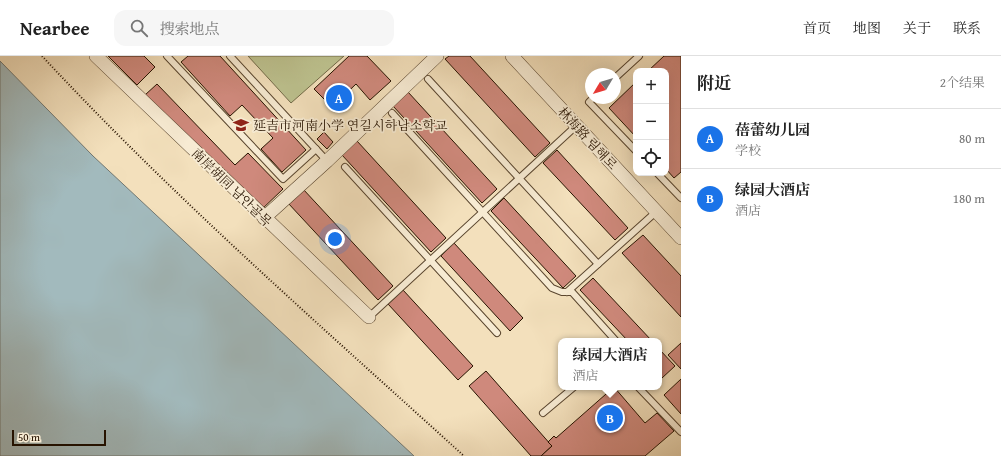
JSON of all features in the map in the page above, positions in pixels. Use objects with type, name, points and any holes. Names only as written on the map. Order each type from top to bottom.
[{"type":"street","name":"南岸胡同 남안골목","points":[[96,56],[369,317]]},
{"type":"street","points":[[264,218],[327,161],[437,56]]},
{"type":"street","name":"林海路 림해로","points":[[512,56],[681,238]]},
{"type":"lane","points":[[167,56],[283,179],[316,149]]},
{"type":"lane","points":[[230,56],[327,161]]},
{"type":"lane","points":[[621,72],[639,56]]},
{"type":"lane","points":[[428,79],[598,264]]},
{"type":"lane","points":[[591,104],[633,148]]},
{"type":"lane","points":[[392,113],[552,288],[572,292],[613,338]]},
{"type":"lane","points":[[369,317],[576,126]]},
{"type":"lane","points":[[345,167],[497,333]]},
{"type":"lane","points":[[660,176],[681,198]]},
{"type":"lane","points":[[567,292],[657,211]]},
{"type":"lane","points":[[543,412],[570,390]]},
{"type":"lane","points":[[641,390],[681,432]]},
{"type":"path","points":[[42,56],[114,132],[180,196],[464,456]]},
{"type":"green space","points":[[248,56],[344,56],[291,103]]},
{"type":"water","points":[[0,61],[93,156],[414,456],[0,456]]},
{"type":"building","points":[[108,56],[144,56],[155,67],[137,85]]},
{"type":"building","points":[[188,56],[220,56],[306,150],[282,172],[261,149],[273,138],[242,105],[230,116],[181,62]]},
{"type":"building","points":[[349,56],[367,56],[391,81],[370,100],[356,84],[332,107],[314,89]]},
{"type":"building","points":[[449,56],[470,56],[550,143],[535,157],[445,59]]},
{"type":"building","points":[[664,56],[681,56],[681,172],[674,178],[669,172],[669,68],[651,68]]},
{"type":"building","points":[[157,84],[235,165],[248,153],[283,189],[259,212],[145,95]]},
{"type":"building","points":[[633,85],[633,134],[609,108],[613,104],[621,104],[621,96]]},
{"type":"building","points":[[408,92],[497,189],[482,203],[393,106]]},
{"type":"building","points":[[324,132],[333,142],[327,149],[317,139]]},
{"type":"building","points":[[357,141],[446,238],[431,252],[342,155]]},
{"type":"building","points":[[557,150],[628,228],[615,240],[543,163]]},
{"type":"building","points":[[303,189],[393,286],[378,300],[288,203]]},
{"type":"building","points":[[504,198],[576,276],[563,288],[491,211]]},
{"type":"building","points":[[643,235],[681,276],[681,317],[622,253]]},
{"type":"building","points":[[454,243],[523,318],[510,331],[441,256]]},
{"type":"building","points":[[593,278],[649,338],[625,338],[580,290]]},
{"type":"building","points":[[403,290],[473,366],[458,380],[388,304]]},
{"type":"building","points":[[681,343],[681,369],[668,355]]},
{"type":"building","points":[[662,352],[675,366],[662,378]]},
{"type":"building","points":[[486,371],[552,446],[541,456],[531,456],[469,386]]},
{"type":"building","points":[[681,379],[681,414],[664,395]]},
{"type":"building","points":[[611,390],[617,390],[645,423],[657,413],[674,431],[645,456],[541,456],[552,446],[548,442],[554,436],[556,438]]},
{"type":"place","name":"蓓蕾幼儿园","points":[[339,98]]},
{"type":"place","name":"延吉市河南小学 연길시하남소학교","points":[[241,125]]},
{"type":"place","name":"绿园大酒店","points":[[610,418]]}]
